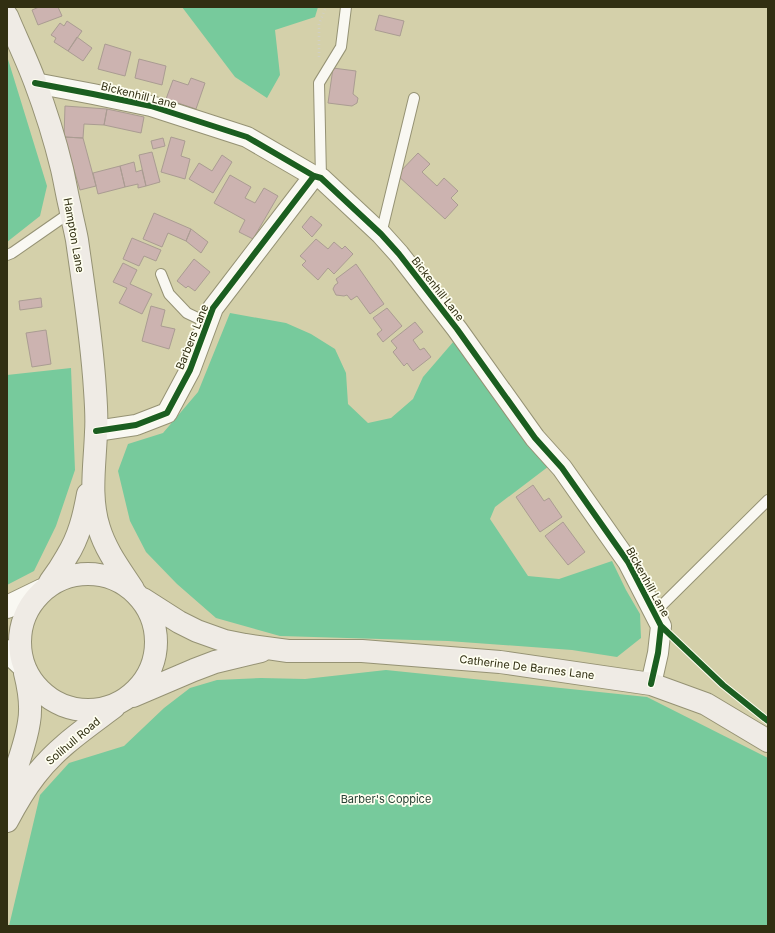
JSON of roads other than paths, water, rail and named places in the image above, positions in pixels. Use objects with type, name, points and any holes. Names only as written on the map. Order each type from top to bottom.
[{"type":"main road","name":"Hampton Lane","points":[[7,16],[35,83],[50,124],[62,169],[76,238],[88,318],[95,390],[96,432],[94,500],[96,516],[99,529],[109,552],[138,594]]},
{"type":"main road","name":"Hampton Lane","points":[[46,586],[68,556],[80,530],[94,464]]},
{"type":"main road","points":[[7,804],[30,721],[29,690],[18,663],[22,626],[27,613],[46,586],[63,576],[89,574],[103,576],[117,581],[138,594],[150,611],[156,634],[154,660],[149,673],[125,701],[102,709],[75,709],[63,706],[50,700],[39,690],[18,663]]},
{"type":"main road","name":"Catherine De Barnes Lane","points":[[138,594],[179,622],[197,631],[225,641],[272,649],[362,651],[500,662],[651,684],[706,704],[768,741]]},
{"type":"main road","name":"Catherine De Barnes Lane","points":[[125,701],[215,662],[272,649]]},
{"type":"main road","name":"Solihull Road","points":[[7,821],[34,776],[50,758],[67,743],[125,701]]},
{"type":"street","name":"Bickenhill Lane","points":[[35,83],[151,106],[247,137],[317,177],[381,234],[457,329],[534,438],[562,468],[628,562],[661,626],[658,654],[651,684]]},
{"type":"street","name":"Barbers Lane","points":[[96,432],[136,425],[167,413],[190,370],[213,308],[317,177]]},
{"type":"street","points":[[7,607],[46,586]]},
{"type":"lane","points":[[317,177],[319,83],[341,47],[346,7]]},
{"type":"lane","points":[[381,234],[414,98]]},
{"type":"lane","points":[[7,255],[71,212]]},
{"type":"lane","points":[[161,274],[169,294],[187,313],[208,323]]},
{"type":"lane","points":[[654,613],[768,500]]},
{"type":"park label","name":"Barber's Coppice","points":[[386,799]]}]
